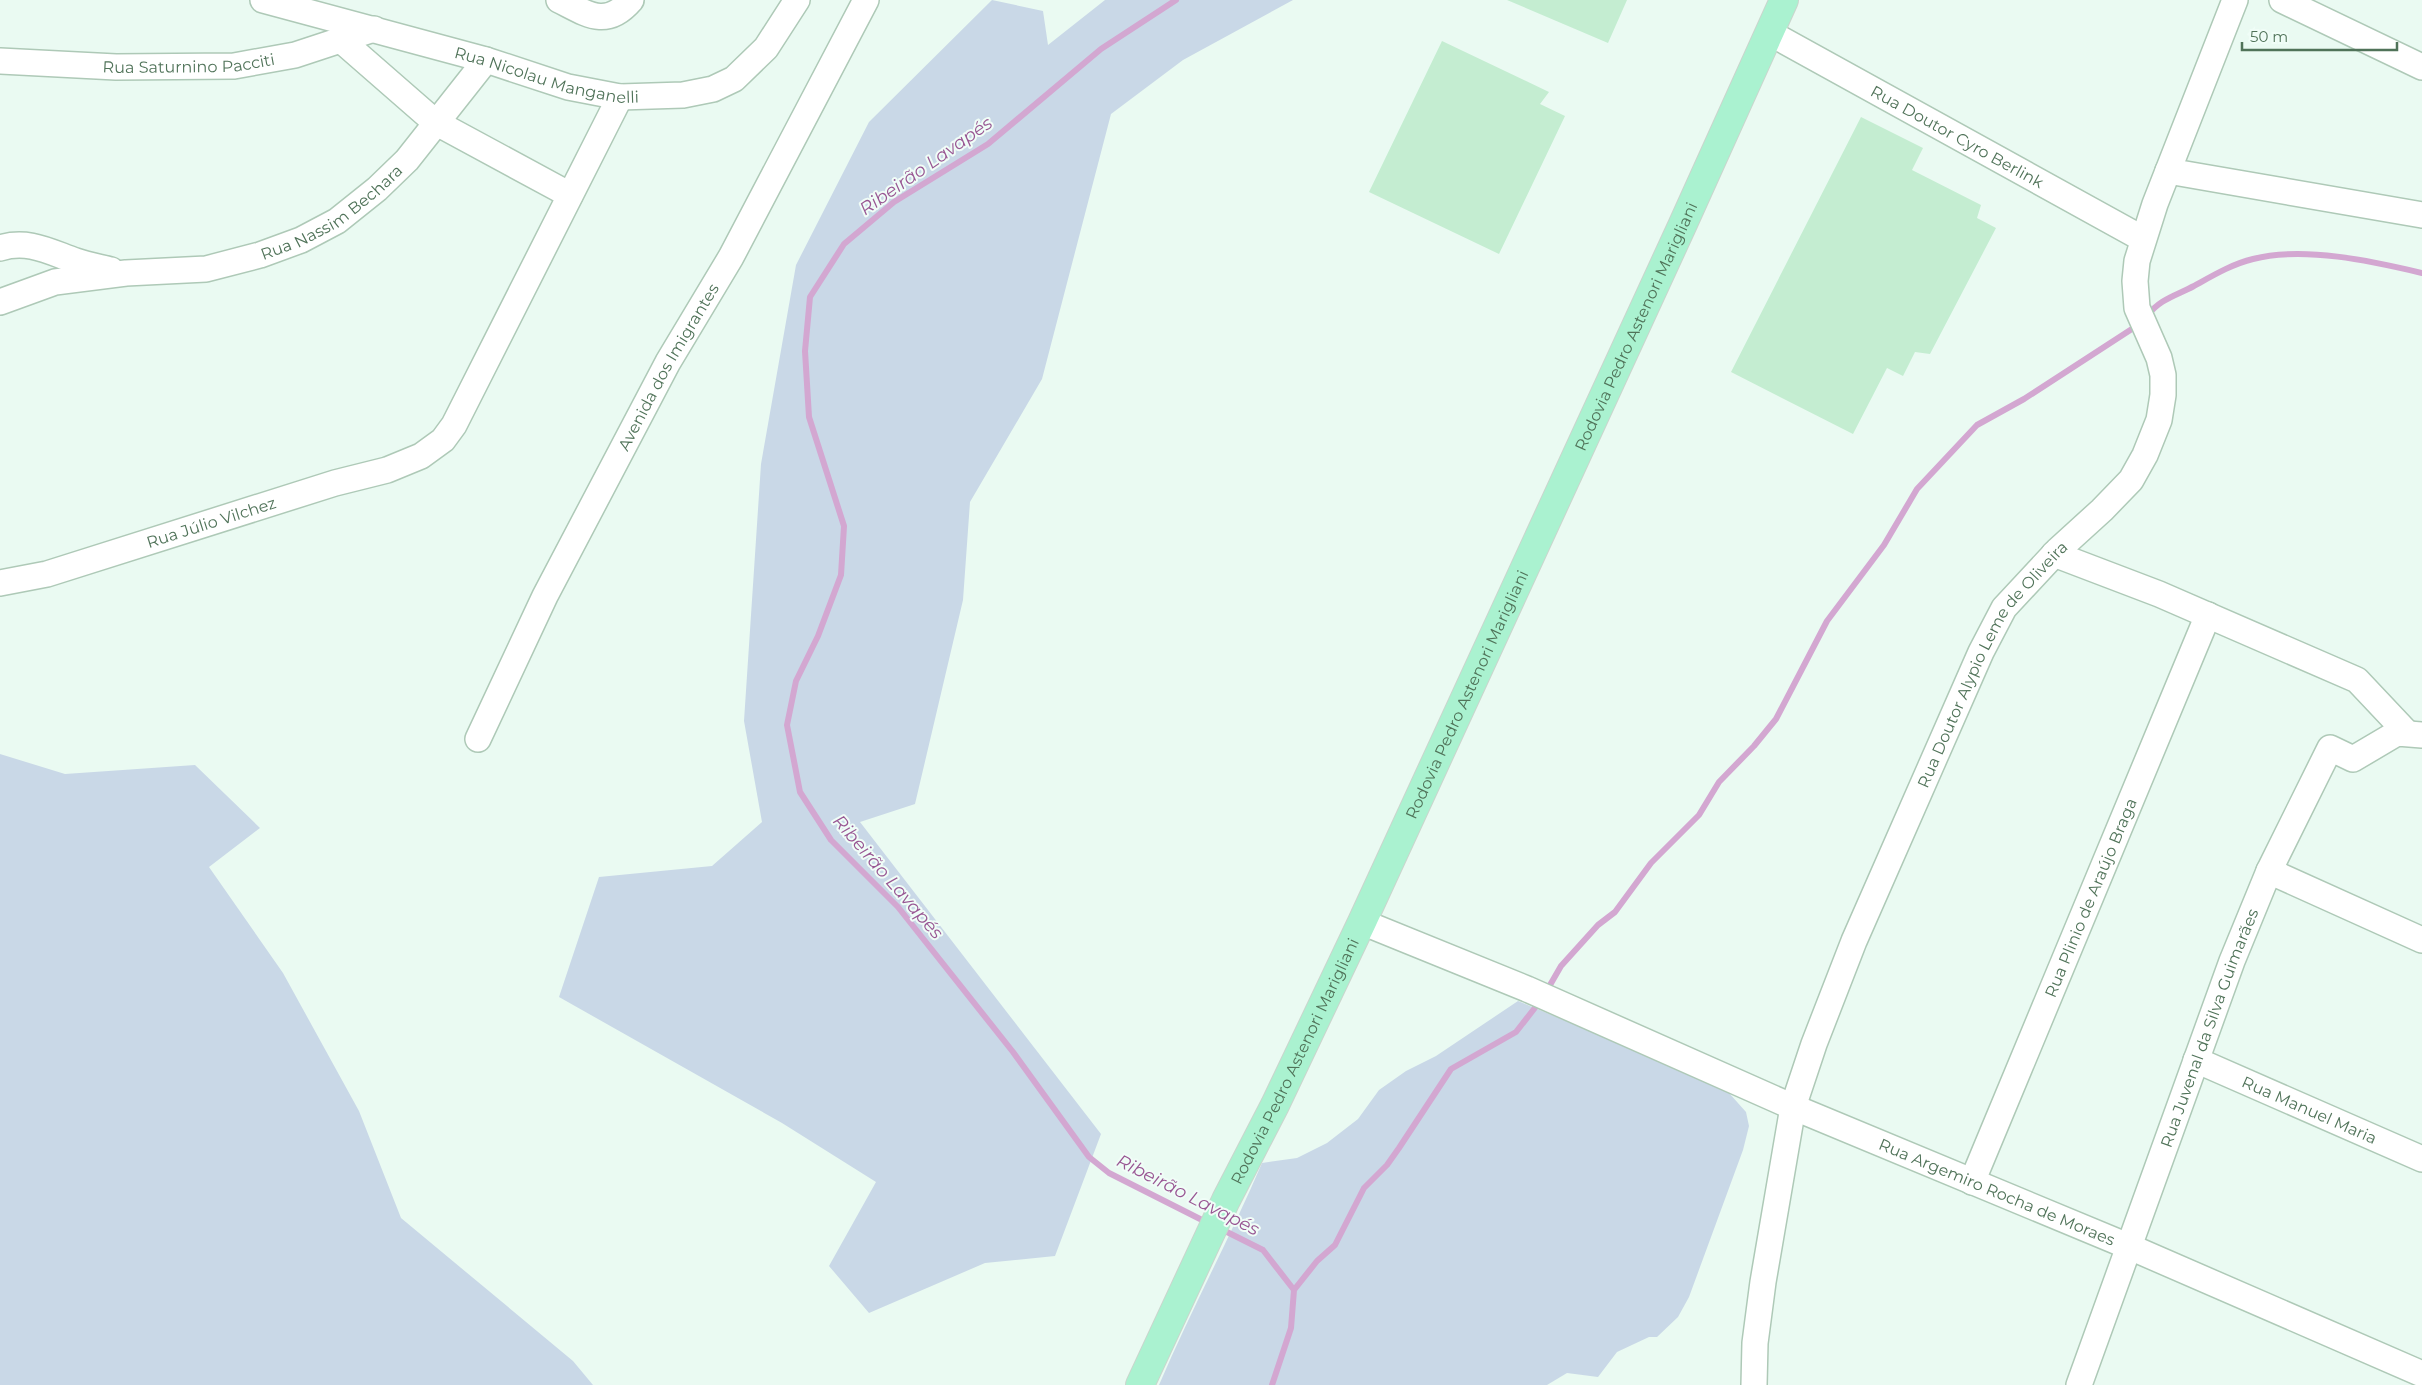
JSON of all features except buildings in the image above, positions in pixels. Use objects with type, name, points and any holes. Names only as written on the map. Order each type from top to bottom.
[{"type":"main road","name":"Rodovia Pedro Astenori Marigliani","points":[[1140,1385],[1226,1200],[1275,1105],[1362,922],[1784,0]]},
{"type":"street","name":"Rua Nicolau Manganelli","points":[[263,0],[486,60],[568,87],[620,97],[683,95],[714,89],[734,79],[766,48],[797,0]]},
{"type":"street","points":[[558,0],[591,15],[608,17],[622,10],[631,0]]},
{"type":"street","name":"Avenida dos Imigrantes","points":[[478,739],[546,596],[668,362],[736,249],[866,0]]},
{"type":"street","name":"Rua Doutor Alypio Leme de Oliveira","points":[[1754,1385],[1756,1343],[1763,1282],[1793,1107],[1814,1044],[1854,941],[1981,652],[2004,608],[2054,554],[2131,480],[2145,454],[2159,420],[2163,396],[2163,374],[2137,308],[2135,281],[2143,239],[2235,0]]},
{"type":"street","points":[[2282,0],[2422,68]]},
{"type":"street","name":"Rua Saturnino Pacciti","points":[[0,61],[116,67],[234,66],[294,56],[374,29]]},
{"type":"street","name":"Rua Doutor Cyro Berlink","points":[[1770,33],[2143,239]]},
{"type":"street","points":[[342,40],[435,122],[570,195]]},
{"type":"street","name":"Rua Nassim Bechara","points":[[0,302],[55,282],[126,273],[206,270],[260,255],[302,240],[337,221],[377,189],[406,160],[486,60]]},
{"type":"street","name":"Rua Júlio Vilchez","points":[[0,583],[47,574],[335,483],[386,470],[421,456],[442,440],[454,425],[620,97]]},
{"type":"street","points":[[2168,171],[2422,215]]},
{"type":"street","name":"Rua Nassim Bechara","points":[[2,241],[37,246],[78,262],[126,273]]},
{"type":"street","points":[[55,282],[78,262]]},
{"type":"street","points":[[2054,554],[2159,594],[2357,680],[2409,734]]},
{"type":"street","name":"Rua Plinio de Araújo Braga","points":[[1972,1182],[2208,615]]},
{"type":"street","name":"Rua Juvenal da Silva Guimarães","points":[[2079,1385],[2232,961],[2269,871],[2330,748],[2353,759],[2409,734]]},
{"type":"street","points":[[2269,871],[2422,940]]},
{"type":"street","name":"Rua Argemiro Rocha de Moraes","points":[[1362,922],[1527,989],[1793,1107],[2130,1247],[2422,1374]]},
{"type":"street","name":"Rua Manuel Maria","points":[[2196,1060],[2422,1159]]},
{"type":"shaded area","points":[[992,0],[1043,11],[1048,45],[1105,0],[1293,0],[1183,60],[1111,114],[1042,379],[970,502],[963,600],[915,804],[860,822],[1101,1134],[1055,1256],[985,1263],[869,1313],[829,1266],[876,1182],[782,1123],[559,997],[599,877],[712,866],[762,822],[744,721],[761,464],[796,265],[869,122]]},
{"type":"shaded area","points":[[0,754],[65,774],[195,765],[260,828],[209,867],[283,973],[359,1111],[401,1218],[573,1361],[593,1385],[0,1385]]},
{"type":"shaded area","points":[[1518,1001],[1698,1076],[1729,1093],[1746,1112],[1749,1126],[1743,1150],[1689,1297],[1678,1317],[1657,1337],[1649,1337],[1617,1352],[1598,1377],[1567,1373],[1547,1385],[1159,1385],[1262,1163],[1297,1158],[1327,1143],[1358,1119],[1379,1090],[1406,1071],[1436,1056]]},
{"type":"waterway","name":"Ribeirão Lavapés","points":[[1176,0],[1101,49],[988,144],[894,202],[844,244],[810,297],[805,351],[809,417],[844,526],[841,575],[818,636],[796,681],[787,725],[800,792],[831,840],[898,907],[1013,1052],[1089,1157],[1109,1173],[1208,1223]]},
{"type":"waterway","points":[[2147,316],[2168,298],[2222,271],[2245,261],[2273,255],[2294,254],[2338,257],[2422,273]]},
{"type":"waterway","points":[[1546,992],[1561,966],[1598,925],[1615,912],[1651,863],[1699,815],[1719,782],[1754,746],[1776,719],[1827,621],[1884,545],[1917,489],[1977,425],[2024,399],[2138,325]]},
{"type":"waterway","points":[[1294,1290],[1317,1261],[1335,1245],[1364,1188],[1387,1165],[1451,1069],[1516,1032],[1541,1000]]},
{"type":"waterway","name":"Ribeirão Lavapés","points":[[1219,1228],[1263,1250],[1294,1290],[1291,1328],[1272,1385]]}]
